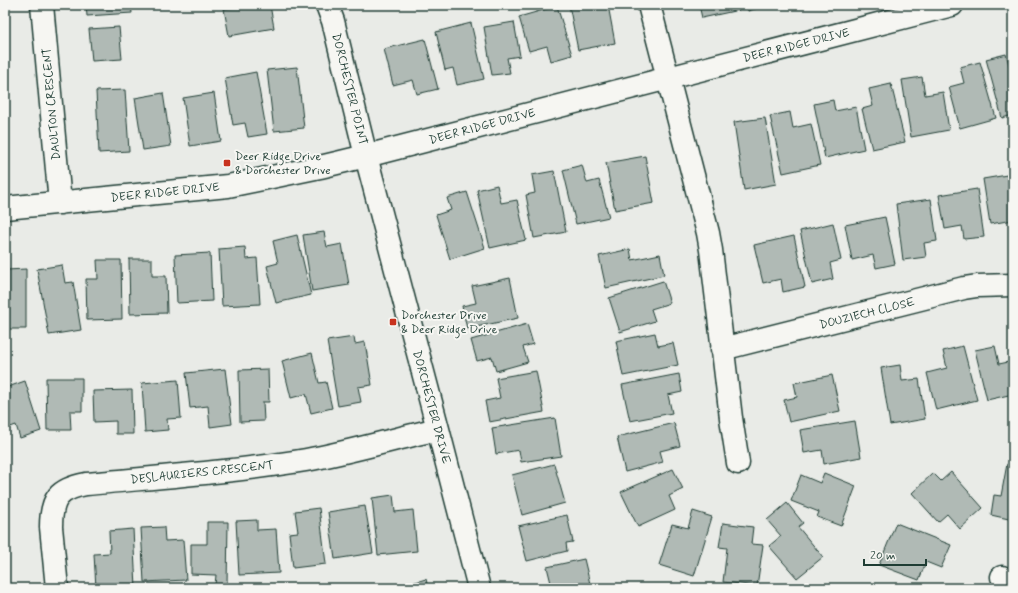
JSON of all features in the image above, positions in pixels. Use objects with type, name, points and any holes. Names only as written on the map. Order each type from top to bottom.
[{"type":"street","name":"DAULTON CRESCENT","points":[[42,5],[60,203]]},
{"type":"street","points":[[648,5],[708,233],[738,463]]},
{"type":"street","name":"DEER RIDGE DRIVE","points":[[5,208],[228,186],[320,168],[941,6]]},
{"type":"street","name":"DORCHESTER POINT","points":[[334,10],[366,156]]},
{"type":"street","name":"DORCHESTER DRIVE","points":[[366,156],[479,588]]},
{"type":"street","name":"DOUZIECH CLOSE","points":[[722,349],[964,288],[977,286],[1013,285]]},
{"type":"street","name":"DESLAURIERS CRESCENT","points":[[57,588],[51,516],[53,506],[60,493],[68,489],[86,484],[238,469],[306,460],[438,428]]},
{"type":"building","points":[[86,5],[131,5],[132,13],[87,16]]},
{"type":"building","points":[[246,5],[270,5],[274,28],[229,36],[224,9]]},
{"type":"building","points":[[569,5],[608,5],[615,43],[578,50]]},
{"type":"building","points":[[699,5],[737,5],[739,10],[702,18]]},
{"type":"building","points":[[747,5],[769,5],[748,11]]},
{"type":"building","points":[[557,6],[572,55],[551,61],[547,46],[529,51],[519,17]]},
{"type":"building","points":[[514,22],[520,56],[507,58],[510,73],[492,75],[484,27]]},
{"type":"building","points":[[471,23],[484,79],[457,85],[453,68],[445,70],[436,32]]},
{"type":"building","points":[[119,27],[122,59],[92,61],[89,29]]},
{"type":"building","points":[[425,39],[438,89],[417,94],[413,80],[393,85],[384,49]]},
{"type":"building","points":[[1006,54],[1011,72],[1013,71],[1013,115],[1002,118],[986,59]]},
{"type":"building","points":[[980,62],[996,118],[960,128],[949,87],[964,83],[960,67]]},
{"type":"building","points":[[297,67],[304,128],[274,131],[267,70]]},
{"type":"building","points":[[256,72],[267,134],[248,137],[245,123],[233,125],[225,78]]},
{"type":"building","points":[[922,77],[925,95],[943,92],[949,130],[911,137],[902,80]]},
{"type":"building","points":[[891,84],[905,142],[872,149],[862,109],[873,106],[869,89]]},
{"type":"building","points":[[125,90],[129,151],[99,153],[96,91]]},
{"type":"building","points":[[163,93],[171,146],[143,150],[135,98]]},
{"type":"building","points":[[214,93],[221,141],[190,146],[183,98]]},
{"type":"building","points":[[833,100],[835,111],[856,107],[864,149],[825,158],[814,104]]},
{"type":"building","points":[[790,112],[793,128],[811,124],[820,165],[783,173],[770,116]]},
{"type":"building","points":[[765,118],[776,184],[744,190],[734,122]]},
{"type":"building","points":[[645,156],[654,203],[615,210],[606,163]]},
{"type":"building","points":[[582,165],[587,183],[599,180],[609,217],[576,224],[563,170]]},
{"type":"building","points":[[554,171],[566,232],[534,238],[526,195],[535,193],[532,175]]},
{"type":"building","points":[[1013,174],[1013,220],[990,224],[983,179]]},
{"type":"building","points":[[497,185],[501,203],[517,200],[526,240],[490,248],[477,190]]},
{"type":"building","points":[[977,189],[984,237],[964,239],[962,226],[945,229],[939,195]]},
{"type":"building","points":[[467,192],[485,248],[450,259],[436,215],[451,210],[447,198]]},
{"type":"building","points":[[931,199],[937,241],[924,243],[926,257],[903,260],[896,204]]},
{"type":"building","points":[[885,217],[895,264],[876,268],[873,255],[852,260],[845,225]]},
{"type":"building","points":[[833,223],[841,260],[830,263],[833,279],[812,284],[800,231]]},
{"type":"building","points":[[324,232],[327,247],[342,244],[349,285],[312,291],[303,235]]},
{"type":"building","points":[[297,235],[311,295],[276,303],[267,266],[278,263],[273,241]]},
{"type":"building","points":[[794,236],[805,287],[783,292],[781,279],[763,283],[754,245]]},
{"type":"building","points":[[245,247],[246,259],[257,258],[260,304],[222,306],[219,249]]},
{"type":"building","points":[[630,249],[632,260],[660,254],[664,275],[606,288],[599,256]]},
{"type":"building","points":[[210,253],[212,301],[177,303],[175,255]]},
{"type":"building","points":[[129,259],[152,259],[152,276],[166,276],[167,313],[130,314]]},
{"type":"building","points":[[97,260],[121,260],[122,319],[87,320],[86,279],[98,279]]},
{"type":"building","points":[[62,265],[65,283],[73,282],[81,330],[49,335],[37,269]]},
{"type":"building","points":[[26,269],[26,329],[5,329],[5,290],[7,290],[6,270]]},
{"type":"building","points":[[510,278],[518,318],[467,329],[462,306],[476,303],[472,286]]},
{"type":"building","points":[[663,281],[670,303],[651,309],[655,321],[620,332],[609,298]]},
{"type":"building","points":[[527,324],[533,344],[523,347],[528,362],[496,371],[492,357],[477,361],[471,340]]},
{"type":"building","points":[[655,333],[658,346],[673,343],[678,365],[623,376],[616,341]]},
{"type":"building","points":[[354,337],[355,344],[365,342],[372,385],[358,387],[361,402],[338,406],[327,341]]},
{"type":"building","points":[[963,346],[977,400],[936,410],[927,373],[947,368],[943,351]]},
{"type":"building","points":[[995,346],[999,364],[1013,361],[1013,394],[987,400],[975,350]]},
{"type":"building","points":[[312,353],[319,383],[326,382],[332,408],[311,413],[306,394],[291,398],[282,361]]},
{"type":"building","points":[[900,365],[902,381],[919,379],[925,419],[890,425],[881,368]]},
{"type":"building","points":[[225,369],[232,424],[210,427],[208,406],[190,408],[186,373]]},
{"type":"building","points":[[268,369],[269,402],[263,402],[264,421],[240,422],[239,370]]},
{"type":"building","points":[[536,371],[544,412],[489,422],[485,401],[500,398],[496,378]]},
{"type":"building","points":[[679,374],[682,392],[668,395],[672,413],[630,421],[622,385]]},
{"type":"building","points":[[832,375],[840,411],[789,422],[784,400],[797,397],[794,383]]},
{"type":"building","points":[[46,378],[82,378],[82,411],[70,411],[71,430],[47,430]]},
{"type":"building","points":[[178,380],[181,418],[167,419],[168,430],[145,432],[142,383]]},
{"type":"building","points":[[25,381],[41,431],[20,438],[16,425],[5,429],[5,388]]},
{"type":"building","points":[[132,390],[133,434],[116,434],[116,421],[94,422],[93,391]]},
{"type":"building","points":[[555,418],[561,456],[521,462],[519,450],[496,454],[492,428]]},
{"type":"building","points":[[855,421],[861,457],[824,464],[822,450],[804,453],[800,430]]},
{"type":"building","points":[[674,423],[680,446],[660,451],[663,462],[625,472],[617,437]]},
{"type":"building","points":[[554,464],[565,503],[522,515],[512,475]]},
{"type":"building","points":[[1007,464],[1013,465],[1013,520],[991,515],[994,495],[1001,496]]},
{"type":"building","points":[[673,469],[683,489],[669,496],[675,510],[638,527],[621,492]]},
{"type":"building","points":[[951,472],[983,508],[960,529],[947,514],[938,522],[912,493],[933,473],[941,481]]},
{"type":"building","points":[[824,473],[856,486],[841,526],[817,517],[819,512],[791,501],[801,475],[820,483]]},
{"type":"building","points":[[393,495],[395,512],[413,510],[417,551],[378,555],[372,498]]},
{"type":"building","points":[[787,503],[803,523],[798,527],[823,557],[797,578],[769,546],[781,536],[767,520]]},
{"type":"building","points":[[365,506],[373,553],[335,559],[328,512]]},
{"type":"building","points":[[319,508],[326,564],[293,568],[289,533],[298,532],[295,511]]},
{"type":"building","points":[[693,511],[712,517],[694,576],[659,565],[672,524],[688,528]]},
{"type":"building","points":[[567,515],[573,542],[566,543],[567,551],[527,561],[518,526]]},
{"type":"building","points":[[257,520],[257,530],[276,529],[279,573],[239,575],[236,521]]},
{"type":"building","points":[[207,522],[228,522],[227,585],[215,585],[216,575],[191,574],[191,544],[207,544]]},
{"type":"building","points":[[723,523],[753,527],[751,544],[763,545],[757,586],[723,582],[727,548],[719,547]]},
{"type":"building","points":[[896,523],[951,545],[941,568],[926,562],[919,580],[879,565]]},
{"type":"building","points":[[164,527],[165,541],[183,540],[186,580],[144,582],[141,528]]},
{"type":"building","points":[[133,529],[136,588],[96,588],[94,554],[110,553],[109,531]]},
{"type":"building","points":[[584,559],[591,588],[534,588],[551,583],[547,567]]},
{"type":"building","points":[[426,579],[428,588],[395,588]]},
{"type":"place","name":"Deer Ridge Drive & Dorchester Drive","points":[[227,163]]},
{"type":"place","name":"Dorchester Drive & Deer Ridge Drive","points":[[393,322]]}]
